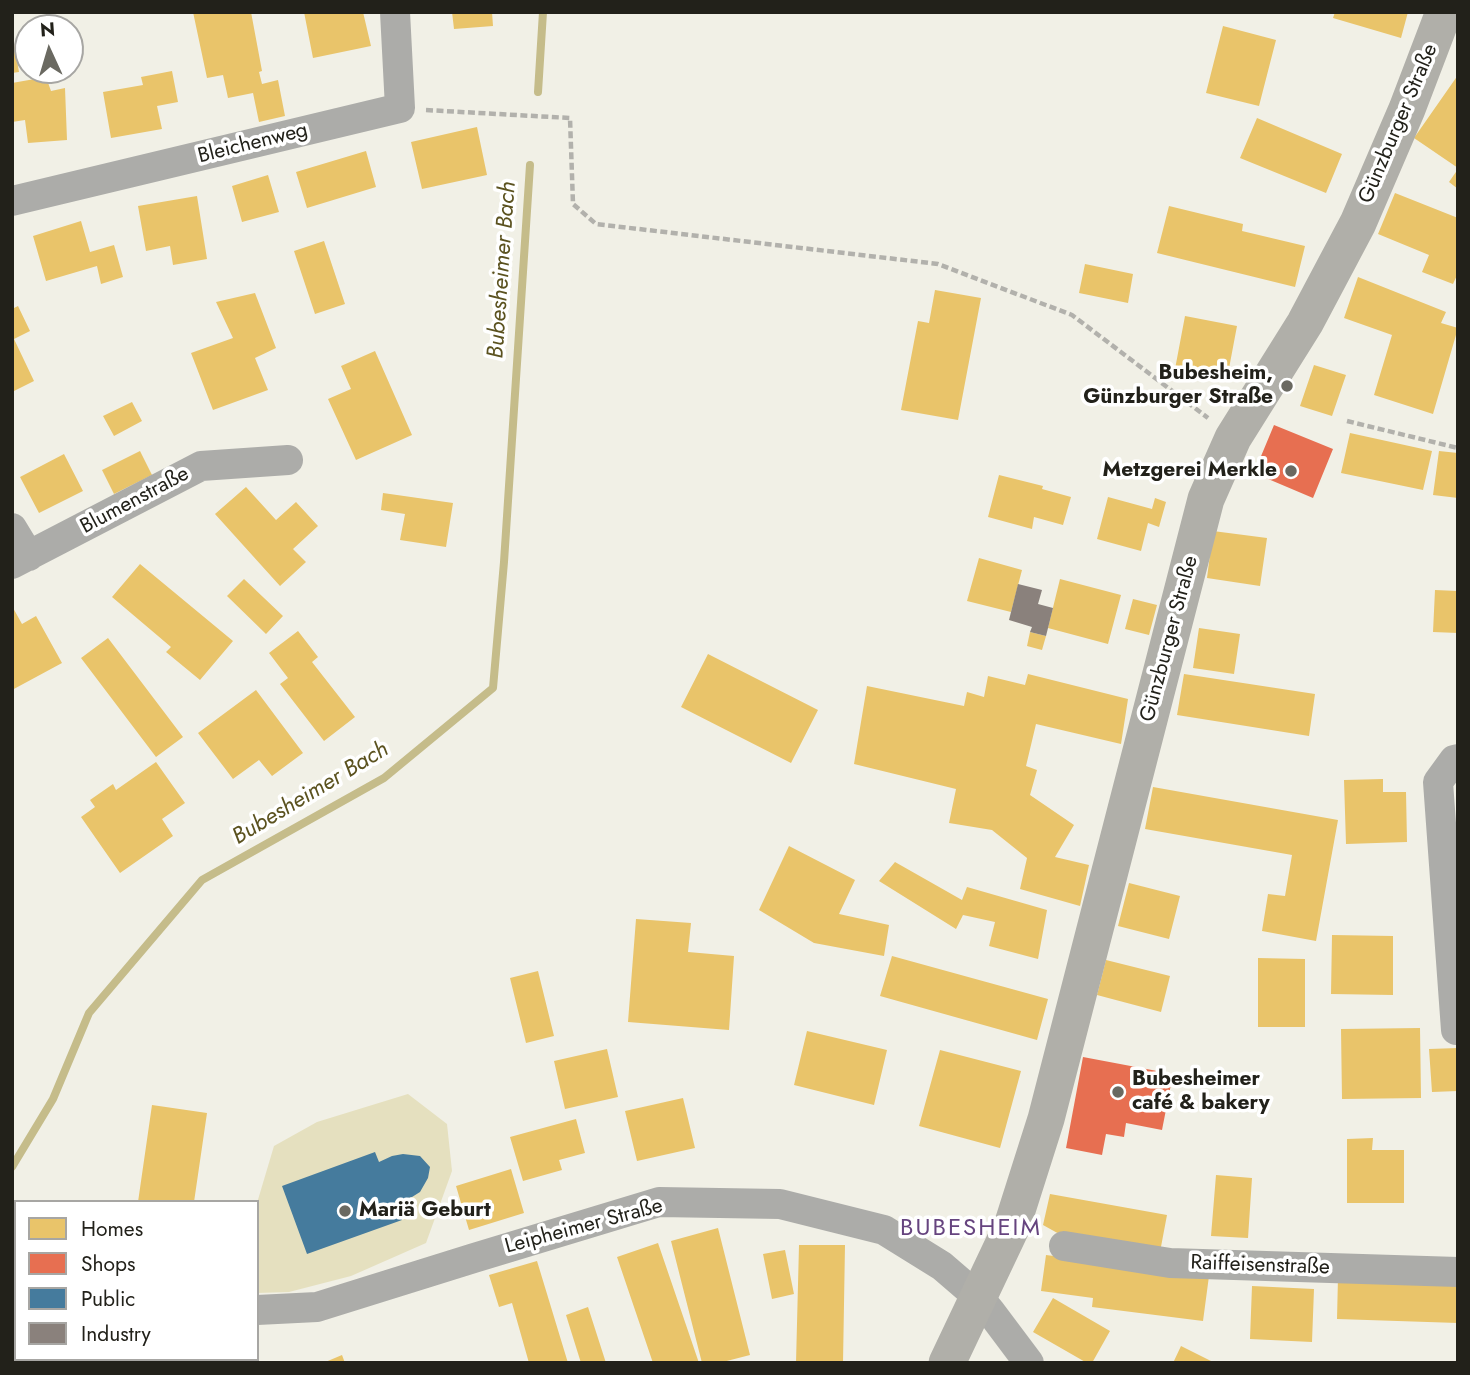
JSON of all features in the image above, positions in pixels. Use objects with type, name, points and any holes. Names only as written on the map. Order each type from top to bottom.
[{"type":"main road","name":"Günzburger Straße","points":[[947,1363],[1012,1226],[1046,1119],[1206,499],[1233,438],[1305,323],[1357,223],[1407,109],[1444,12]]},
{"type":"street","points":[[395,12],[400,108]]},
{"type":"street","name":"Bleichenweg","points":[[12,201],[400,108]]},
{"type":"street","name":"Blumenstraße","points":[[12,527],[21,560],[201,466],[288,460]]},
{"type":"street","points":[[1456,1030],[1438,782],[1454,760],[1458,759]]},
{"type":"street","name":"Leipheimer Straße","points":[[259,1310],[317,1307],[659,1202],[779,1204],[884,1230],[942,1266],[978,1297],[1029,1363]]},
{"type":"street","name":"Raiffeisenstraße","points":[[1064,1246],[1170,1263],[1458,1272]]},
{"type":"path","points":[[400,108],[570,118],[573,204],[596,224],[938,264],[1072,315],[1233,438]]},
{"type":"path","points":[[1347,421],[1458,447]]},
{"type":"shaded area","points":[[408,1094],[447,1124],[452,1171],[426,1243],[351,1276],[289,1292],[259,1293],[258,1200],[274,1146],[317,1122]]},
{"type":"building: Homes","points":[[193,12],[251,12],[262,84],[278,80],[285,116],[259,122],[253,93],[228,98],[223,75],[207,78]]},
{"type":"building: Homes","points":[[304,12],[363,12],[371,46],[313,58]]},
{"type":"building: Homes","points":[[452,12],[492,12],[493,26],[454,29]]},
{"type":"building: Homes","points":[[1335,12],[1408,12],[1401,38],[1333,18]]},
{"type":"building: Homes","points":[[1223,26],[1276,40],[1259,106],[1206,93]]},
{"type":"building: Homes","points":[[12,43],[14,43],[14,73]]},
{"type":"building: Homes","points":[[172,71],[178,102],[157,106],[162,129],[111,138],[103,92],[143,85],[141,77]]},
{"type":"building: Homes","points":[[1458,75],[1458,168],[1414,138]]},
{"type":"building: Homes","points":[[12,83],[48,84],[51,91],[65,88],[67,140],[28,143],[25,120],[12,122]]},
{"type":"building: Homes","points":[[1257,118],[1342,154],[1326,193],[1240,158]]},
{"type":"building: Homes","points":[[477,127],[487,175],[422,189],[411,142]]},
{"type":"building: Homes","points":[[366,151],[376,187],[307,208],[296,172]]},
{"type":"building: Homes","points":[[1458,169],[1458,189],[1449,182]]},
{"type":"building: Homes","points":[[268,175],[279,212],[242,222],[232,186]]},
{"type":"building: Homes","points":[[1395,193],[1458,218],[1458,273],[1453,284],[1422,272],[1429,255],[1378,234]]},
{"type":"building: Homes","points":[[197,196],[207,259],[173,265],[170,246],[146,251],[138,206]]},
{"type":"building: Homes","points":[[1169,206],[1243,224],[1242,231],[1305,246],[1295,287],[1157,253]]},
{"type":"building: Homes","points":[[81,221],[90,252],[114,245],[123,277],[101,284],[97,266],[46,281],[33,236]]},
{"type":"building: Homes","points":[[324,241],[345,304],[315,314],[294,251]]},
{"type":"building: Homes","points":[[1085,264],[1133,274],[1128,303],[1079,293]]},
{"type":"building: Homes","points":[[1358,277],[1446,312],[1441,323],[1458,328],[1433,414],[1374,395],[1392,335],[1344,318]]},
{"type":"building: Homes","points":[[935,290],[981,298],[958,420],[901,410],[918,321],[929,323]]},
{"type":"building: Homes","points":[[255,293],[276,348],[255,358],[268,390],[213,410],[191,353],[233,338],[216,302]]},
{"type":"building: Homes","points":[[18,306],[30,331],[14,339],[34,381],[12,392],[12,309]]},
{"type":"building: Homes","points":[[1185,316],[1237,326],[1227,379],[1175,369]]},
{"type":"building: Homes","points":[[375,351],[412,435],[356,460],[328,399],[351,389],[341,366]]},
{"type":"building: Homes","points":[[1314,365],[1346,375],[1332,416],[1300,406]]},
{"type":"building: Homes","points":[[132,402],[142,421],[114,436],[103,416]]},
{"type":"building: Homes","points":[[1350,433],[1432,451],[1423,490],[1341,473]]},
{"type":"building: Homes","points":[[140,451],[152,475],[114,494],[102,470]]},
{"type":"building: Homes","points":[[1439,451],[1458,453],[1458,498],[1433,495]]},
{"type":"building: Homes","points":[[64,454],[83,491],[39,513],[20,477]]},
{"type":"building: Homes","points":[[999,475],[1043,486],[1042,489],[1071,497],[1063,525],[1034,517],[1032,529],[988,517]]},
{"type":"building: Homes","points":[[246,487],[276,520],[296,502],[318,526],[293,549],[306,562],[280,586],[215,514]]},
{"type":"building: Homes","points":[[383,493],[453,503],[446,547],[400,540],[405,514],[381,510]]},
{"type":"building: Homes","points":[[1108,497],[1152,509],[1155,498],[1166,502],[1159,527],[1148,523],[1141,551],[1097,539]]},
{"type":"building: Homes","points":[[1213,531],[1267,538],[1260,586],[1207,578]]},
{"type":"building: Homes","points":[[979,558],[1022,570],[1011,612],[967,601]]},
{"type":"building: Homes","points":[[140,564],[233,641],[200,680],[166,652],[171,647],[112,597]]},
{"type":"building: Homes","points":[[244,579],[283,616],[266,634],[227,596]]},
{"type":"building: Homes","points":[[1060,579],[1121,595],[1108,644],[1048,628]]},
{"type":"building: Homes","points":[[1435,590],[1458,591],[1458,633],[1433,632]]},
{"type":"building: Homes","points":[[1133,599],[1157,605],[1149,635],[1125,629]]},
{"type":"building: Homes","points":[[12,606],[22,624],[36,616],[62,663],[12,690]]},
{"type":"building: Homes","points":[[1199,628],[1240,634],[1234,674],[1193,668]]},
{"type":"building: Homes","points":[[298,631],[318,657],[312,662],[355,717],[324,741],[280,684],[288,678],[269,653]]},
{"type":"building: Homes","points":[[1030,632],[1046,636],[1042,650],[1027,646]]},
{"type":"building: Homes","points":[[108,638],[183,737],[156,757],[81,658]]},
{"type":"building: Homes","points":[[708,654],[818,710],[791,763],[681,707]]},
{"type":"building: Homes","points":[[1028,674],[1128,699],[1121,744],[1036,724],[1026,766],[1037,770],[1030,795],[1074,825],[1055,857],[1089,865],[1080,906],[1020,889],[1027,858],[992,830],[949,823],[956,789],[854,764],[867,686],[964,706],[967,692],[984,697],[988,676],[1025,685]]},
{"type":"building: Homes","points":[[1184,674],[1315,694],[1309,736],[1177,715]]},
{"type":"building: Homes","points":[[256,690],[303,753],[272,776],[259,760],[233,779],[198,733]]},
{"type":"building: Homes","points":[[156,762],[185,803],[162,819],[173,836],[120,873],[81,817],[95,807],[90,800],[113,784],[116,790]]},
{"type":"building: Homes","points":[[1383,779],[1383,792],[1406,792],[1407,842],[1346,844],[1344,780]]},
{"type":"building: Homes","points":[[1153,787],[1338,820],[1316,941],[1262,931],[1268,894],[1285,896],[1292,855],[1145,829]]},
{"type":"building: Homes","points":[[789,846],[855,880],[839,914],[889,925],[884,956],[814,943],[759,910]]},
{"type":"building: Homes","points":[[895,862],[962,900],[967,887],[1047,910],[1038,959],[989,946],[995,922],[963,915],[956,929],[879,881]]},
{"type":"building: Homes","points":[[1129,883],[1180,896],[1169,939],[1118,926]]},
{"type":"building: Homes","points":[[636,919],[691,923],[688,952],[734,956],[729,1030],[628,1022]]},
{"type":"building: Homes","points":[[1332,935],[1393,936],[1393,995],[1331,994]]},
{"type":"building: Homes","points":[[892,956],[1048,999],[1037,1040],[880,996]]},
{"type":"building: Homes","points":[[1258,958],[1305,959],[1305,1027],[1258,1027]]},
{"type":"building: Homes","points":[[1106,960],[1170,976],[1161,1012],[1097,995]]},
{"type":"building: Homes","points":[[538,971],[554,1036],[526,1043],[510,978]]},
{"type":"building: Homes","points":[[1420,1028],[1421,1098],[1342,1099],[1341,1029]]},
{"type":"building: Homes","points":[[807,1031],[887,1050],[874,1105],[794,1085]]},
{"type":"building: Homes","points":[[1458,1048],[1458,1091],[1432,1092],[1429,1049]]},
{"type":"building: Homes","points":[[607,1049],[618,1097],[565,1109],[554,1061]]},
{"type":"building: Homes","points":[[940,1050],[1021,1071],[1000,1148],[919,1126]]},
{"type":"building: Homes","points":[[683,1098],[695,1148],[637,1161],[625,1111]]},
{"type":"building: Homes","points":[[152,1105],[207,1113],[194,1200],[138,1200]]},
{"type":"building: Homes","points":[[576,1119],[585,1153],[559,1160],[562,1170],[523,1181],[510,1137]]},
{"type":"building: Homes","points":[[1373,1138],[1372,1150],[1404,1150],[1404,1203],[1347,1203],[1347,1139]]},
{"type":"building: Homes","points":[[511,1169],[524,1213],[469,1230],[456,1186]]},
{"type":"building: Homes","points":[[1216,1175],[1252,1178],[1248,1238],[1211,1236]]},
{"type":"building: Homes","points":[[1050,1194],[1167,1215],[1160,1252],[1061,1235],[1043,1225]]},
{"type":"building: Homes","points":[[718,1228],[750,1355],[719,1363],[702,1363],[671,1241]]},
{"type":"building: Homes","points":[[658,1243],[699,1363],[653,1363],[617,1257]]},
{"type":"building: Homes","points":[[799,1245],[845,1245],[843,1363],[796,1363]]},
{"type":"building: Homes","points":[[785,1250],[794,1294],[772,1299],[763,1254]]},
{"type":"building: Homes","points":[[1046,1255],[1209,1276],[1203,1321],[1092,1307],[1093,1298],[1041,1291]]},
{"type":"building: Homes","points":[[537,1261],[568,1363],[529,1363],[512,1303],[499,1307],[489,1275]]},
{"type":"building: Homes","points":[[1338,1277],[1458,1281],[1458,1323],[1337,1319]]},
{"type":"building: Homes","points":[[1252,1286],[1314,1289],[1312,1342],[1250,1339]]},
{"type":"building: Homes","points":[[1053,1298],[1110,1331],[1092,1363],[1087,1363],[1033,1332]]},
{"type":"building: Homes","points":[[12,1301],[14,1301],[14,1327]]},
{"type":"building: Homes","points":[[588,1307],[606,1363],[581,1363],[566,1315]]},
{"type":"building: Homes","points":[[1181,1346],[1215,1363],[1173,1363]]},
{"type":"building: Homes","points":[[342,1355],[345,1363],[323,1363]]},
{"type":"building: Homes","points":[[42,1361],[82,1361],[82,1363]]},
{"type":"building: Shops","points":[[1274,425],[1333,449],[1313,498],[1254,473]]},
{"type":"building: Shops","points":[[1083,1057],[1173,1074],[1162,1130],[1126,1123],[1124,1137],[1106,1134],[1102,1155],[1066,1148]]},
{"type":"building: Public","name":"Mariä Geburt","points":[[375,1152],[379,1162],[403,1154],[420,1156],[430,1167],[428,1178],[420,1192],[395,1201],[402,1220],[307,1254],[282,1186]]},
{"type":"building: Industry","points":[[1018,584],[1042,590],[1038,604],[1053,608],[1046,636],[1030,632],[1032,627],[1009,620]]},
{"type":"waterway","name":"Bubesheimer Bach","points":[[538,92],[543,12]]},
{"type":"waterway","name":"Bubesheimer Bach","points":[[12,1167],[53,1099],[89,1013],[202,880],[384,778],[493,688],[530,165]]},
{"type":"place","name":"Bubesheim, Günzburger Straße","points":[[1287,386]]},
{"type":"place","name":"Metzgerei Merkle","points":[[1291,471]]},
{"type":"place","name":"Bubesheimer café & bakery","points":[[1118,1092]]},
{"type":"place","name":"Mariä Geburt","points":[[345,1211]]},
{"type":"district","name":"BUBESHEIM","points":[[971,1229]]}]
